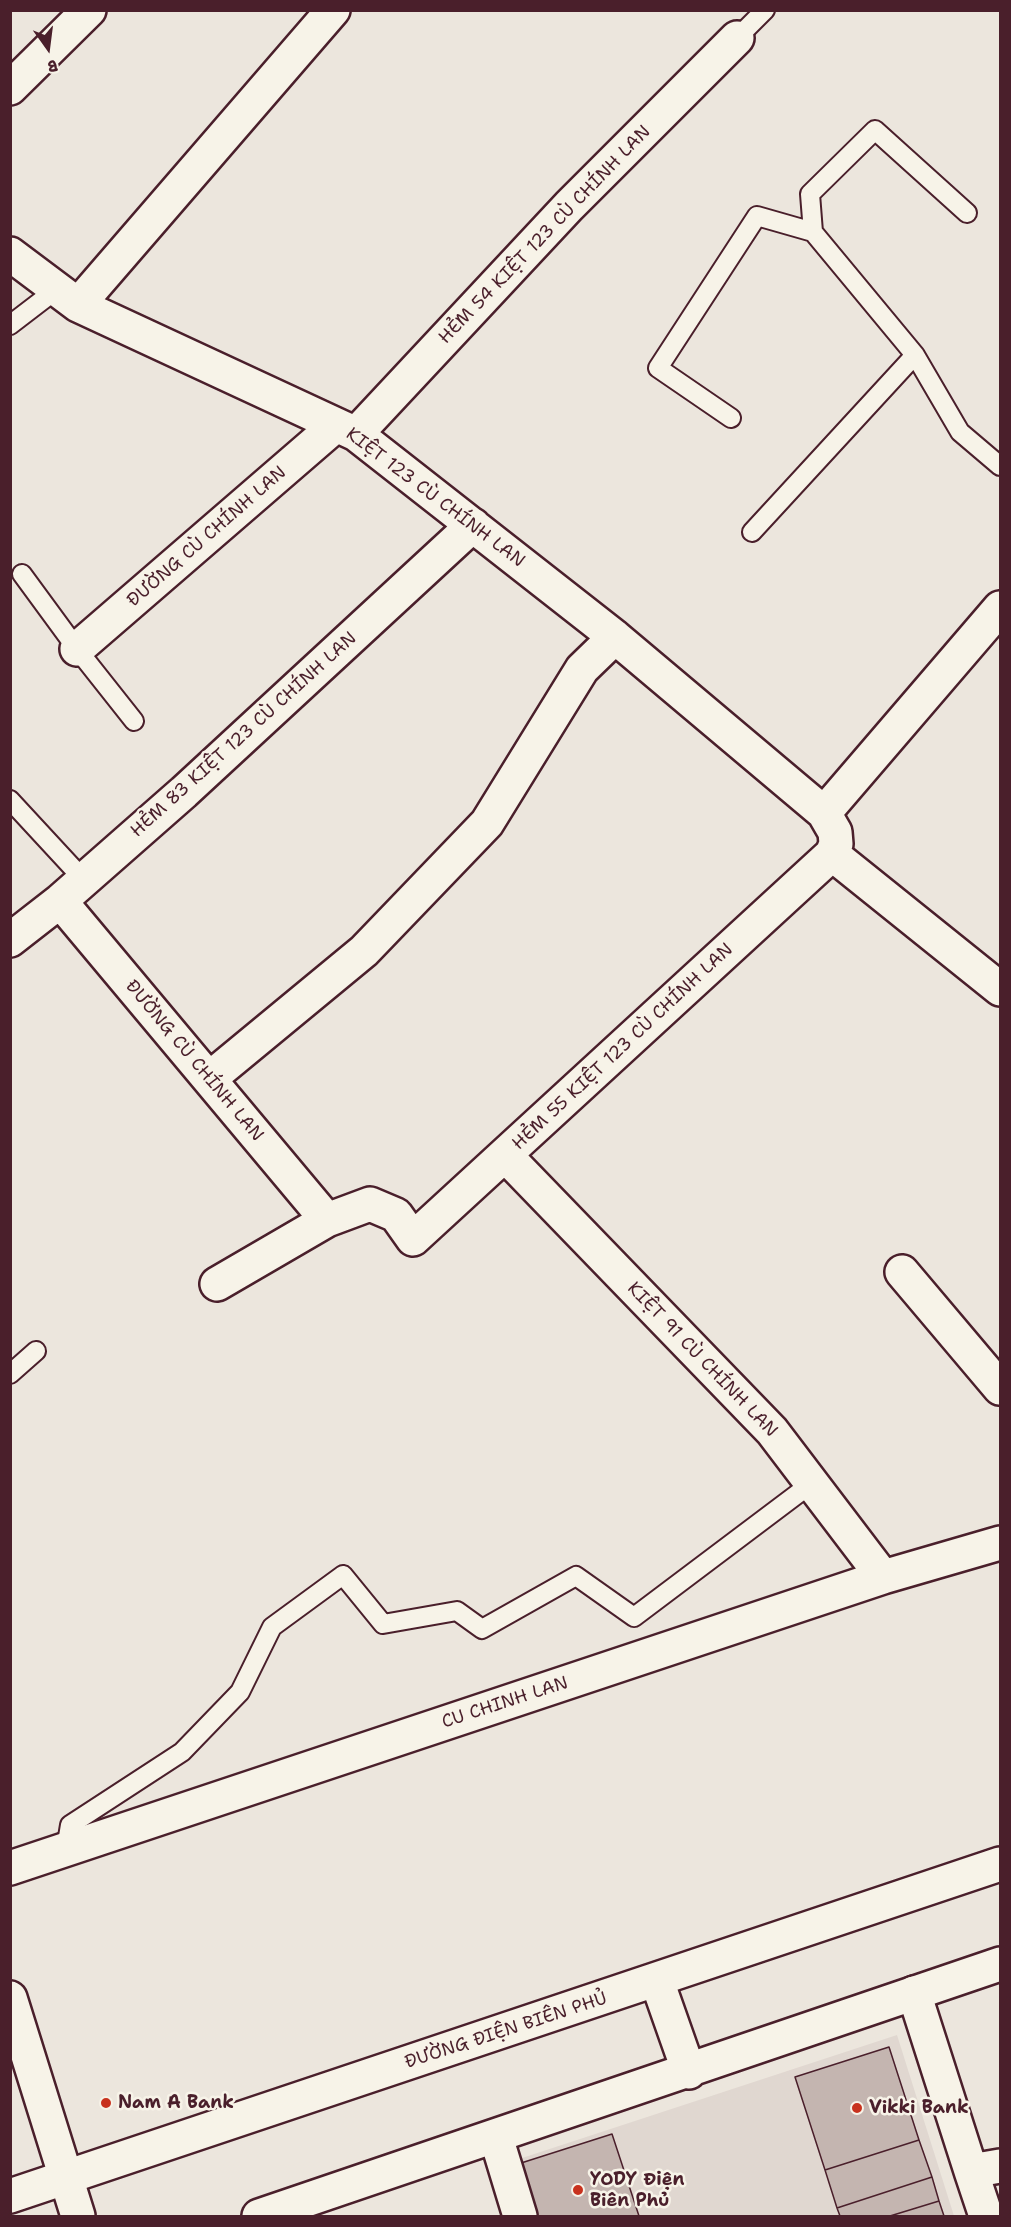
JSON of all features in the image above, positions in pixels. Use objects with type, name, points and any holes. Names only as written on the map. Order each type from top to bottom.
[{"type":"street","points":[[10,88],[89,10]]},
{"type":"street","points":[[67,297],[333,10]]},
{"type":"street","name":"HẺM 54 KIỆT 123 CÙ CHÍNH LAN","points":[[346,429],[737,38]]},
{"type":"street","name":"KIỆT 123 CÙ CHÍNH LAN","points":[[10,255],[67,297],[346,429],[615,637],[824,813],[835,832],[836,844],[832,854]]},
{"type":"street","name":"ĐƯỜNG CÙ CHÍNH LAN","points":[[77,649],[346,429]]},
{"type":"street","name":"HẺM 83 KIỆT 123 CÙ CHÍNH LAN","points":[[10,940],[60,901],[184,792],[473,525]]},
{"type":"street","points":[[824,813],[1000,608]]},
{"type":"street","points":[[209,1079],[364,951],[487,823],[582,669],[615,637]]},
{"type":"street","points":[[832,854],[1000,989]]},
{"type":"street","name":"HẺM 55 KIỆT 123 CÙ CHÍNH LAN","points":[[327,1220],[370,1204],[396,1215],[414,1239],[832,854]]},
{"type":"street","name":"ĐƯỜNG CÙ CHÍNH LAN","points":[[60,901],[327,1220]]},
{"type":"street","name":"KIỆT 91 CÙ CHÍNH LAN","points":[[504,1155],[772,1431],[884,1577]]},
{"type":"street","points":[[217,1284],[327,1220]]},
{"type":"street","points":[[902,1272],[1000,1388]]},
{"type":"street","name":"CU CHINH LAN","points":[[10,1868],[884,1577],[1000,1543]]},
{"type":"street","name":"ĐƯỜNG ĐIỆN BIÊN PHỦ","points":[[10,2196],[657,1981],[1000,1864]]},
{"type":"street","points":[[259,2217],[1000,1964]]},
{"type":"street","points":[[657,1981],[689,2072]]},
{"type":"street","points":[[914,1993],[986,2168],[986,2217]]},
{"type":"street","points":[[10,1998],[78,2217]]},
{"type":"street","points":[[496,2137],[520,2217]]},
{"type":"lane","points":[[737,38],[765,10]]},
{"type":"lane","points":[[968,213],[875,130],[810,194],[813,231],[915,355],[960,432],[1000,466]]},
{"type":"lane","points":[[731,418],[658,368],[757,216],[813,231]]},
{"type":"lane","points":[[10,325],[67,297]]},
{"type":"lane","points":[[752,532],[915,355]]},
{"type":"lane","points":[[22,574],[134,721]]},
{"type":"lane","points":[[10,800],[84,880]]},
{"type":"lane","points":[[10,1374],[36,1351]]},
{"type":"lane","points":[[66,1850],[70,1825],[182,1752],[240,1692],[272,1627],[343,1575],[383,1624],[458,1611],[482,1629],[576,1576],[634,1617],[812,1483]]},
{"type":"shaded area","points":[[897,2035],[954,2216],[528,2216],[513,2161]]},
{"type":"building","name":"Vikki Bank","points":[[889,2047],[919,2140],[825,2170],[795,2077]]},
{"type":"building","name":"YODY Điện Biên Phủ","points":[[612,2134],[639,2216],[535,2216],[518,2164]]},
{"type":"building","points":[[919,2140],[932,2177],[837,2208],[825,2170]]},
{"type":"building","points":[[932,2177],[939,2201],[890,2216],[840,2216],[837,2208]]},
{"type":"building","points":[[939,2201],[944,2216],[890,2216]]},
{"type":"place","name":"Nam A Bank","points":[[106,2103]]},
{"type":"place","name":"Vikki Bank","points":[[857,2108]]},
{"type":"place","name":"YODY Điện Biên Phủ","points":[[578,2190]]}]
